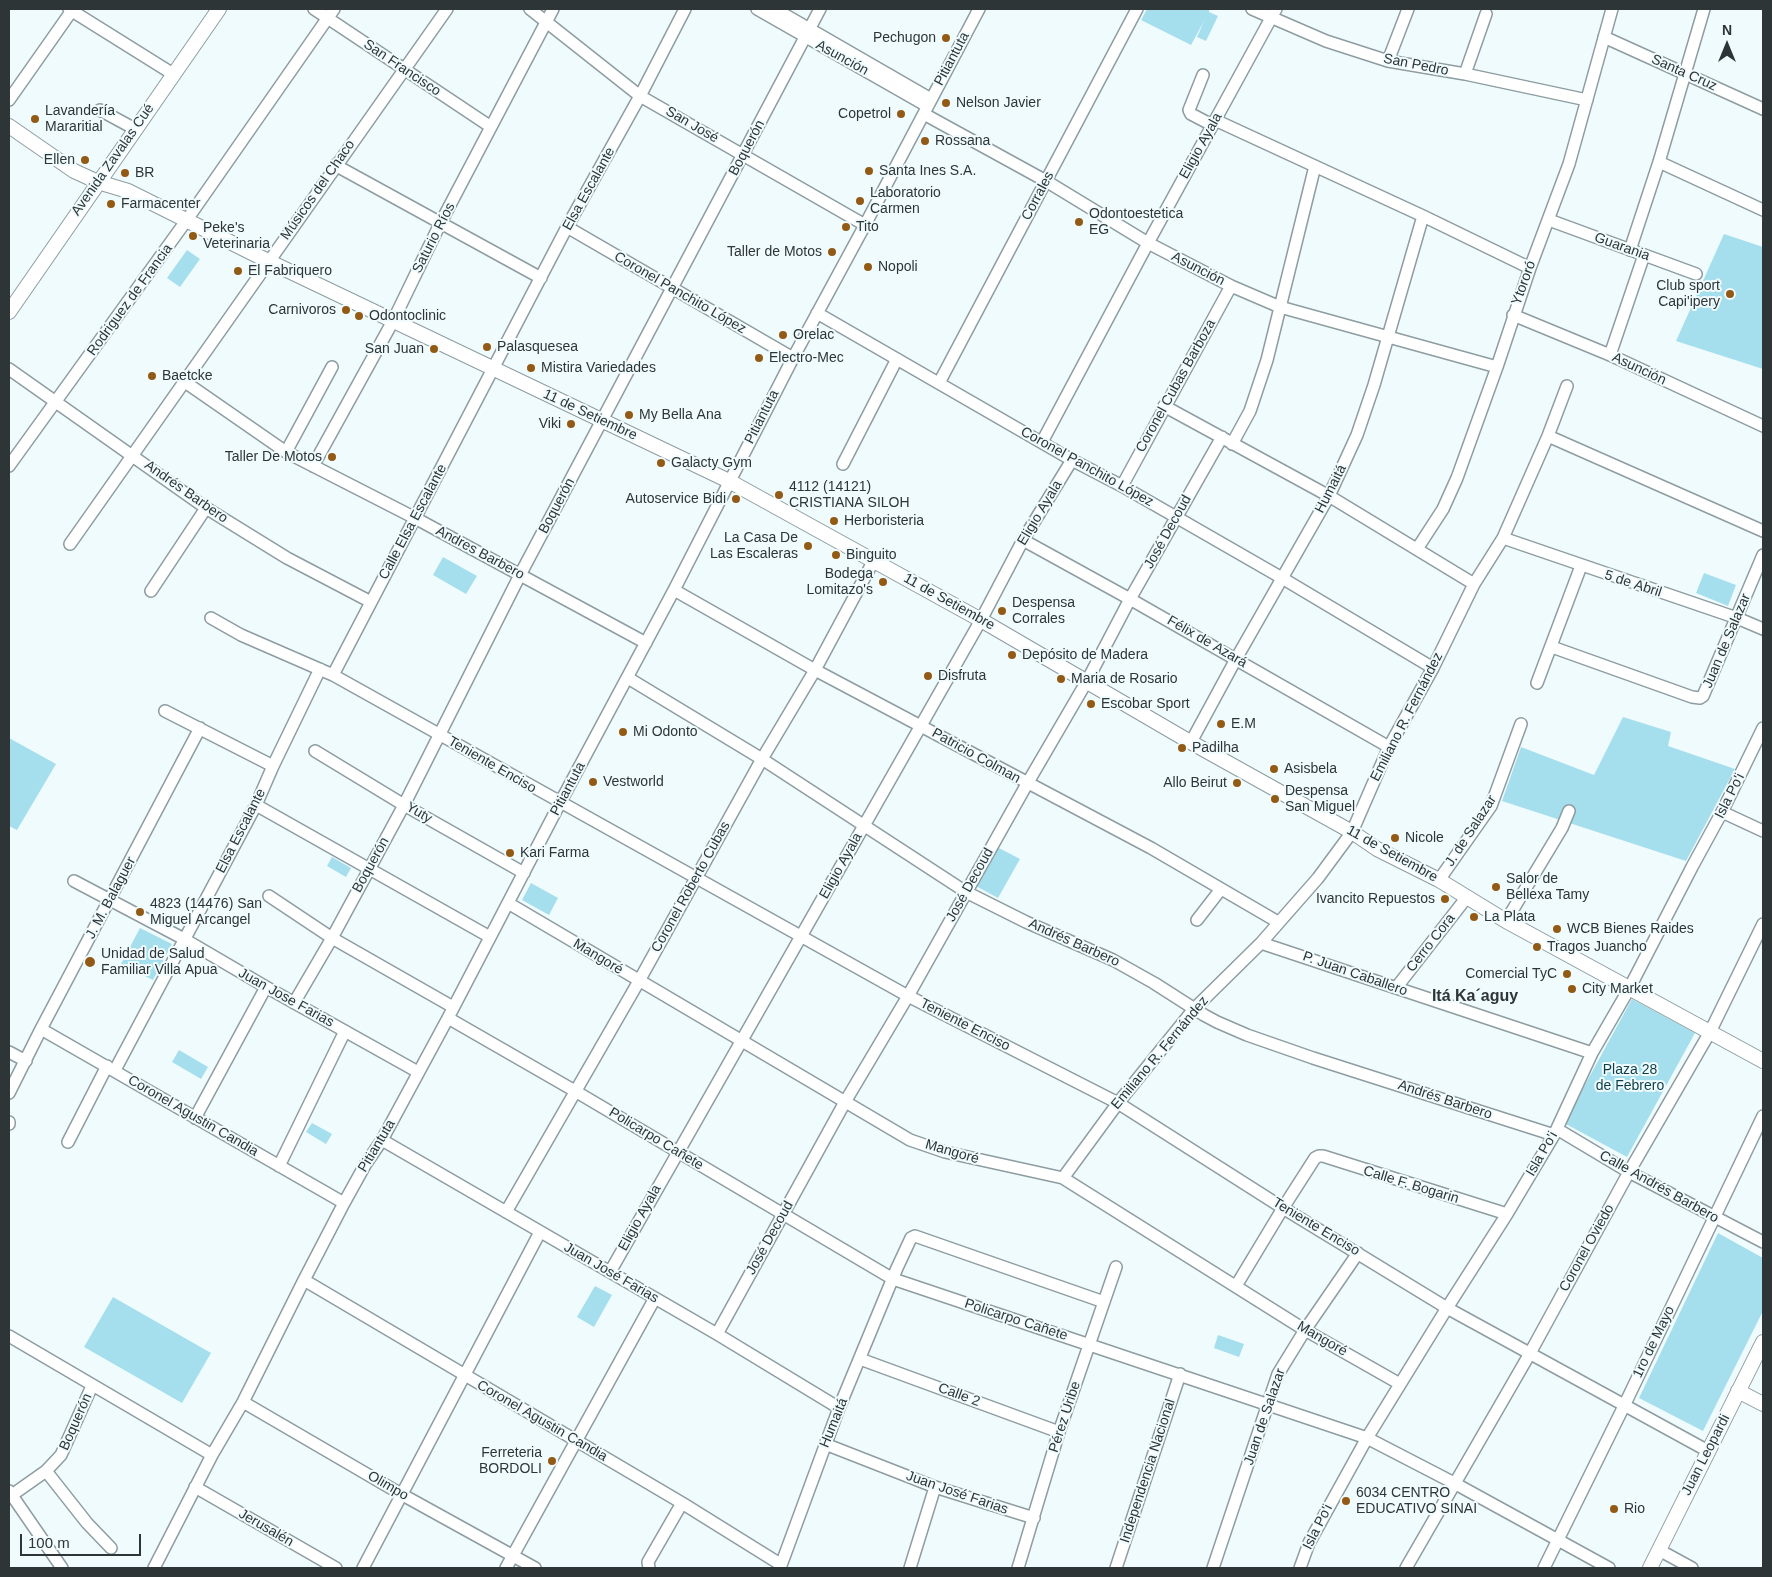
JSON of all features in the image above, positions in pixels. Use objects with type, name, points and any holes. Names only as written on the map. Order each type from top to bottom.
[{"type":"main road","name":"Avenida Zavalas Cué","points":[[9,312],[219,9]]},
{"type":"main road","name":"11 de Setiembre","points":[[9,126],[74,171],[98,182],[128,191],[268,261],[729,481],[982,620],[1191,742],[1352,832],[1377,849],[1439,880],[1506,921],[1763,1061]]},
{"type":"main road","name":"Juan Leopardi","points":[[1650,1568],[1763,1342]]},
{"type":"main road","points":[[1738,1391],[1763,1404]]},
{"type":"street","points":[[9,100],[71,9],[173,74]]},
{"type":"street","name":"San Francisco","points":[[314,9],[331,13],[405,69],[491,126]]},
{"type":"street","name":"Músicos del Chaco","points":[[70,544],[335,165],[447,9]]},
{"type":"street","name":"San José","points":[[530,9],[640,96],[865,225]]},
{"type":"street","name":"Saturio Ríos","points":[[313,466],[393,321],[440,224],[553,9]]},
{"type":"street","name":"Elsa Escalante","points":[[493,369],[567,227],[640,96],[685,9]]},
{"type":"street","name":"Asunción","points":[[757,9],[807,33]]},
{"type":"street","name":"Asunción","points":[[775,9],[807,33],[1148,243],[1231,286],[1280,307],[1497,367]]},
{"type":"street","name":"Boquerón","points":[[294,1003],[332,938],[404,805],[520,575],[820,9]]},
{"type":"street","name":"Pitiantuta","points":[[154,1568],[212,1455],[243,1402],[344,1203],[365,1165],[382,1140],[448,1018],[674,590],[793,358],[979,9]]},
{"type":"street","name":"Corrales","points":[[939,383],[1137,9]]},
{"type":"street","name":"San Pedro","points":[[1252,9],[1274,13],[1326,40],[1388,61],[1466,74],[1587,100]]},
{"type":"street","points":[[1388,61],[1408,9]]},
{"type":"street","name":"Ytororó","points":[[1416,549],[1443,509],[1454,486],[1497,367],[1513,315],[1569,164],[1612,9]]},
{"type":"street","points":[[1630,250],[1659,162],[1704,9]]},
{"type":"street","name":"Rodriguez de Francia","points":[[9,466],[186,221],[331,13]]},
{"type":"street","name":"Eligio Ayala","points":[[1042,442],[1274,13]]},
{"type":"street","points":[[1466,74],[1486,14]]},
{"type":"street","name":"Santa Cruz","points":[[1604,37],[1763,109]]},
{"type":"street","points":[[1203,76],[1189,110],[1191,114],[1214,122],[1315,166],[1530,268]]},
{"type":"street","points":[[100,110],[135,129]]},
{"type":"street","points":[[1659,162],[1763,210]]},
{"type":"street","points":[[335,165],[541,278]]},
{"type":"street","points":[[1232,444],[1250,411],[1266,360],[1315,166]]},
{"type":"street","name":"Humaitá","points":[[1191,742],[1329,496],[1357,435],[1388,338],[1423,216]]},
{"type":"street","name":"Guarania","points":[[1548,220],[1696,274]]},
{"type":"street","name":"Coronel Panchito López","points":[[567,227],[793,358]]},
{"type":"street","points":[[1610,355],[1644,255]]},
{"type":"street","name":"Coronel Cubas Barboza","points":[[1122,486],[1231,286]]},
{"type":"street","name":"Coronel Panchito López","points":[[817,313],[1282,578],[1433,668]]},
{"type":"street","name":"Asunción","points":[[1513,315],[1610,355],[1763,426]]},
{"type":"street","points":[[843,464],[897,359]]},
{"type":"street","points":[[286,452],[332,367]]},
{"type":"street","name":"Andrés Barbero","points":[[9,369],[57,401],[206,508],[287,558],[371,602]]},
{"type":"street","name":"Calle Elsa Escalante","points":[[333,675],[493,369]]},
{"type":"street","name":"Andres Barbero","points":[[185,382],[286,452],[415,518],[646,643]]},
{"type":"street","name":"Emiliano R. Fernández","points":[[1063,1178],[1118,1103],[1194,1009],[1261,943],[1318,878],[1352,832],[1389,747],[1433,668],[1474,584],[1503,538],[1548,436],[1567,386]]},
{"type":"street","points":[[1164,406],[1329,496],[1474,584]]},
{"type":"street","points":[[1548,436],[1763,531]]},
{"type":"street","name":"José Decoud","points":[[717,1334],[845,1102],[908,996],[1087,681],[1130,599],[1222,437]]},
{"type":"street","name":"Eligio Ayala","points":[[610,1272],[982,620],[1023,540],[1072,460]]},
{"type":"street","points":[[151,591],[206,508]]},
{"type":"street","name":"5 de Abril","points":[[1503,538],[1737,618],[1763,629]]},
{"type":"street","name":"Félix de Azará","points":[[1023,540],[1389,747]]},
{"type":"street","name":"Juan de Salazar","points":[[1552,647],[1692,697],[1700,698],[1703,696],[1763,555]]},
{"type":"street","name":"Coronel Roberto Cubas","points":[[506,1212],[639,981],[762,759],[815,670],[874,560]]},
{"type":"street","points":[[1537,683],[1581,566]]},
{"type":"street","name":"Patricio Colman","points":[[674,590],[815,670],[921,724],[1027,784],[1150,848],[1278,922]]},
{"type":"street","name":"Teniente Enciso","points":[[211,618],[241,635],[333,675],[801,938],[908,996],[1118,1103],[1283,1208],[1447,1308],[1708,1451]]},
{"type":"street","name":"Elsa Escalante","points":[[111,1068],[256,806],[273,766],[320,669]]},
{"type":"street","name":"Andrés Barbero","points":[[628,678],[762,759],[966,892],[1026,922],[1113,960],[1154,982],[1217,1022],[1247,1035],[1312,1058],[1556,1132]]},
{"type":"street","points":[[165,711],[273,766]]},
{"type":"street","name":"J. de Salazar","points":[[1439,880],[1491,806],[1521,724]]},
{"type":"street","name":"J. M. Balaguer","points":[[9,1094],[41,1029],[200,728]]},
{"type":"street","name":"Isla Po'i","points":[[1300,1568],[1309,1543],[1367,1438],[1556,1132],[1592,1053],[1629,989],[1722,812],[1763,728]]},
{"type":"street","name":"Yuty","points":[[315,751],[404,805],[524,873]]},
{"type":"street","points":[[256,806],[490,937]]},
{"type":"street","points":[[1506,921],[1562,828],[1569,811]]},
{"type":"street","points":[[1722,812],[1763,831]]},
{"type":"street","name":"Juan Jose Farias","points":[[74,881],[184,939],[418,1072]]},
{"type":"street","points":[[1197,920],[1221,889]]},
{"type":"street","points":[[269,896],[332,938],[453,1007]]},
{"type":"street","name":"Cerro Cora","points":[[1396,988],[1467,897]]},
{"type":"street","name":"Mangoré","points":[[508,903],[910,1140],[928,1147],[984,1161],[1063,1178],[1305,1330],[1400,1384]]},
{"type":"street","name":"Coronel Oviedo","points":[[1406,1568],[1710,1032],[1763,924]]},
{"type":"street","name":"P. Juan Caballero","points":[[1261,943],[1592,1053]]},
{"type":"street","points":[[195,1118],[266,987]]},
{"type":"street","name":"Policarpo Cañete","points":[[448,1018],[893,1279],[1367,1438],[1454,1483],[1609,1568]]},
{"type":"street","name":"Coronel Agustin Candia","points":[[41,1029],[344,1203]]},
{"type":"street","points":[[279,1166],[345,1031]]},
{"type":"street","points":[[9,1052],[26,1061]]},
{"type":"street","points":[[68,1142],[111,1068]]},
{"type":"street","name":"1ro de Mayo","points":[[1544,1568],[1763,1116]]},
{"type":"street","name":"Calle Andrés Barbero","points":[[1556,1132],[1763,1242]]},
{"type":"street","name":"Juan José Farias","points":[[382,1140],[717,1334],[839,1408]]},
{"type":"street","name":"Calle F. Bogarin","points":[[1283,1208],[1315,1158],[1323,1156],[1507,1214]]},
{"type":"street","points":[[1236,1286],[1283,1208]]},
{"type":"street","points":[[363,1568],[540,1232]]},
{"type":"street","name":"Humaitá","points":[[780,1566],[839,1408],[909,1241],[916,1236],[1104,1302]]},
{"type":"street","name":"Juan de Salazar","points":[[1214,1568],[1278,1374],[1305,1330],[1358,1253]]},
{"type":"street","name":"Pérez Uribe","points":[[1018,1568],[1059,1432],[1116,1267]]},
{"type":"street","name":"Coronel Agustin Candia","points":[[304,1280],[682,1503],[780,1566]]},
{"type":"street","points":[[506,1568],[655,1298]]},
{"type":"street","points":[[9,1336],[212,1455]]},
{"type":"street","name":"Calle 2","points":[[860,1359],[1059,1432]]},
{"type":"street","name":"Independencia Nacional","points":[[1116,1568],[1180,1374]]},
{"type":"street","name":"Boquerón","points":[[10,1493],[46,1471],[61,1455],[92,1386]]},
{"type":"street","name":"Olimpo","points":[[243,1402],[401,1494],[535,1568]]},
{"type":"street","name":"Juan José Farias","points":[[825,1444],[935,1487],[1034,1518]]},
{"type":"street","points":[[46,1471],[87,1523],[111,1548]]},
{"type":"street","name":"Jerusalén","points":[[195,1487],[336,1568]]},
{"type":"street","points":[[910,1568],[935,1487]]},
{"type":"street","points":[[10,1493],[62,1568]]},
{"type":"street","points":[[649,1568],[648,1562],[682,1503]]},
{"type":"street","points":[[1659,1550],[1692,1568]]},
{"type":"green space","points":[[1147,9],[1209,9],[1209,12],[1218,16],[1206,41],[1197,37],[1204,21],[1191,45],[1141,20]]},
{"type":"green space","name":"Club sport Capi'ipery","points":[[1724,234],[1763,247],[1763,369],[1676,341]]},
{"type":"green space","points":[[187,250],[200,259],[180,287],[167,278]]},
{"type":"green space","points":[[443,557],[477,576],[466,594],[433,575]]},
{"type":"green space","points":[[1704,573],[1736,585],[1728,606],[1696,593]]},
{"type":"green space","points":[[1623,717],[1671,732],[1668,746],[1735,769],[1686,861],[1502,801],[1521,747],[1594,775]]},
{"type":"green space","points":[[9,738],[56,764],[17,830],[9,826]]},
{"type":"green space","points":[[997,847],[1020,859],[998,898],[976,886]]},
{"type":"green space","points":[[332,857],[351,868],[346,877],[327,866]]},
{"type":"green space","points":[[531,883],[558,898],[549,915],[522,900]]},
{"type":"green space","points":[[140,928],[172,944],[153,980],[121,964]]},
{"type":"green space","name":"Plaza 28 de Febrero","points":[[1632,999],[1695,1033],[1627,1157],[1564,1123]]},
{"type":"green space","points":[[179,1050],[208,1067],[201,1079],[172,1062]]},
{"type":"green space","points":[[312,1123],[332,1134],[326,1144],[306,1132]]},
{"type":"green space","points":[[1718,1233],[1763,1258],[1763,1311],[1703,1431],[1639,1398]]},
{"type":"green space","points":[[595,1286],[612,1295],[594,1327],[577,1317]]},
{"type":"green space","points":[[113,1297],[211,1353],[182,1403],[84,1347]]},
{"type":"green space","points":[[1218,1335],[1244,1344],[1239,1357],[1214,1348]]},
{"type":"place","name":"Pechugon","points":[[946,38]]},
{"type":"place","name":"Nelson Javier","points":[[946,103]]},
{"type":"place","name":"Copetrol","points":[[901,114]]},
{"type":"place","name":"Lavandería Mararitial","points":[[35,119]]},
{"type":"place","name":"Rossana","points":[[925,141]]},
{"type":"place","name":"Ellen","points":[[85,160]]},
{"type":"place","name":"Santa Ines S.A.","points":[[869,171]]},
{"type":"place","name":"BR","points":[[125,173]]},
{"type":"place","name":"Laboratorio Carmen","points":[[860,201]]},
{"type":"place","name":"Farmacenter","points":[[111,204]]},
{"type":"place","name":"Odontoestetica EG","points":[[1079,222]]},
{"type":"place","name":"Tito","points":[[846,227]]},
{"type":"place","name":"Peke's Veterinaria","points":[[193,236]]},
{"type":"place","name":"Taller de Motos","points":[[832,252]]},
{"type":"place","name":"Nopoli","points":[[868,267]]},
{"type":"place","name":"El Fabriquero","points":[[238,271]]},
{"type":"place","name":"Club sport Capi'ipery","points":[[1730,294]]},
{"type":"place","name":"Carnivoros","points":[[346,310]]},
{"type":"place","name":"Odontoclinic","points":[[359,316]]},
{"type":"place","name":"Orelac","points":[[783,335]]},
{"type":"place","name":"Palasquesea","points":[[487,347]]},
{"type":"place","name":"San Juan","points":[[434,349]]},
{"type":"place","name":"Electro-Mec","points":[[759,358]]},
{"type":"place","name":"Mistira Variedades","points":[[531,368]]},
{"type":"place","name":"Baetcke","points":[[152,376]]},
{"type":"place","name":"My Bella Ana","points":[[629,415]]},
{"type":"place","name":"Viki","points":[[571,424]]},
{"type":"place","name":"Taller De Motos","points":[[332,457]]},
{"type":"place","name":"Galacty Gym","points":[[661,463]]},
{"type":"place","name":"4112 (14121) CRISTIANA SILOH","points":[[779,495]]},
{"type":"place","name":"Autoservice Bidi","points":[[736,499]]},
{"type":"place","name":"Herboristeria","points":[[834,521]]},
{"type":"place","name":"La Casa De Las Escaleras","points":[[808,546]]},
{"type":"place","name":"Binguito","points":[[836,555]]},
{"type":"place","name":"Bodega Lomitazo's","points":[[883,582]]},
{"type":"place","name":"Despensa Corrales","points":[[1002,611]]},
{"type":"place","name":"Depósito de Madera","points":[[1012,655]]},
{"type":"place","name":"Disfruta","points":[[928,676]]},
{"type":"place","name":"Maria de Rosario","points":[[1061,679]]},
{"type":"place","name":"Escobar Sport","points":[[1091,704]]},
{"type":"place","name":"E.M","points":[[1221,724]]},
{"type":"place","name":"Mi Odonto","points":[[623,732]]},
{"type":"place","name":"Padilha","points":[[1182,748]]},
{"type":"place","name":"Asisbela","points":[[1274,769]]},
{"type":"place","name":"Vestworld","points":[[593,782]]},
{"type":"place","name":"Allo Beirut","points":[[1237,783]]},
{"type":"place","name":"Despensa San Miguel","points":[[1275,799]]},
{"type":"place","name":"Nicole","points":[[1395,838]]},
{"type":"place","name":"Kari Farma","points":[[510,853]]},
{"type":"place","name":"Salor de Bellexa Tamy","points":[[1496,887]]},
{"type":"place","name":"Ivancito Repuestos","points":[[1445,899]]},
{"type":"place","name":"4823 (14476) San Miguel Arcangel","points":[[140,912]]},
{"type":"place","name":"La Plata","points":[[1474,917]]},
{"type":"place","name":"WCB Bienes Raides","points":[[1557,929]]},
{"type":"place","name":"Tragos Juancho","points":[[1537,947]]},
{"type":"place","name":"Unidad de Salud Familiar Villa Apua","points":[[90,962]]},
{"type":"place","name":"Comercial TyC","points":[[1567,974]]},
{"type":"place","name":"City Market","points":[[1572,989]]},
{"type":"place","name":"Ferreteria BORDOLI","points":[[552,1461]]},
{"type":"place","name":"6034 CENTRO EDUCATIVO SINAI","points":[[1346,1501]]},
{"type":"place","name":"Rio","points":[[1614,1509]]},
{"type":"district","name":"Itá Ka´aguy","points":[[1475,997]]}]
